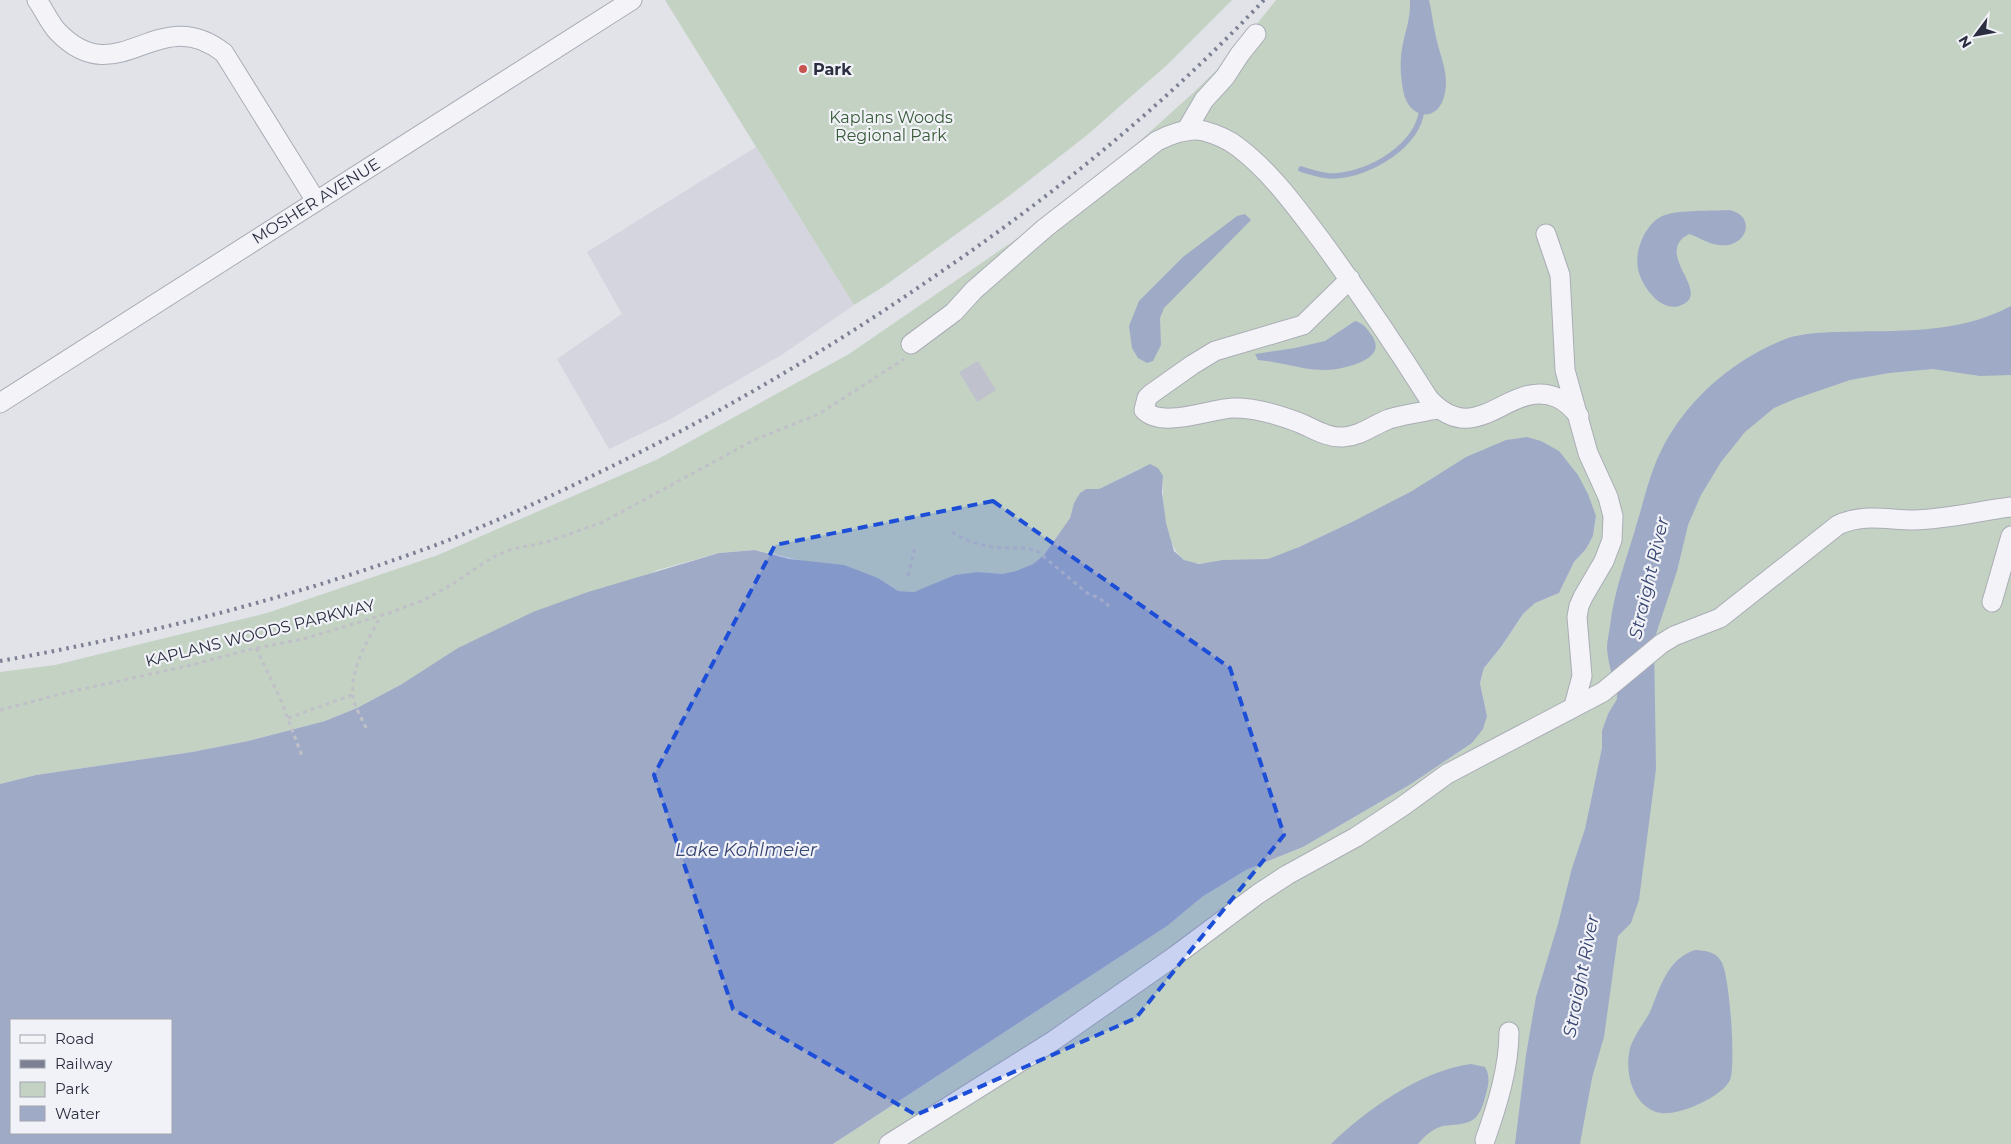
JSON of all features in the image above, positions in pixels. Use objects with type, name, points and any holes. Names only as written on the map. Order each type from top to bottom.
[{"type":"street","points":[[37,0],[57,31],[71,43],[85,50],[116,51],[152,33],[168,29],[184,29],[200,34],[212,41],[224,53],[316,201]]},
{"type":"street","name":"MOSHER AVENUE","points":[[0,403],[632,0]]},
{"type":"street","points":[[1186,130],[1204,100],[1225,77],[1256,34]]},
{"type":"street","points":[[909,350],[954,312],[974,290],[1045,228],[1141,153],[1170,134],[1186,130],[1202,130],[1219,136],[1237,146],[1280,187],[1350,279],[1398,348],[1429,399],[1438,409],[1455,417],[1474,418],[1516,400],[1540,394],[1560,399],[1579,416]]},
{"type":"street","points":[[1546,234],[1560,275],[1565,370],[1588,453],[1608,497],[1614,528],[1612,540],[1604,561],[1582,596],[1579,606],[1577,617],[1582,676],[1574,706]]},
{"type":"street","points":[[1350,279],[1303,325],[1234,344],[1206,356],[1151,394],[1147,398],[1144,410],[1155,417],[1170,418],[1233,408],[1249,410],[1270,414],[1330,436],[1341,437],[1362,433],[1392,418],[1438,409]]},
{"type":"street","points":[[889,1144],[1053,1042],[1280,880],[1356,837],[1447,774],[1603,692],[1661,644],[1674,636],[1720,618],[1838,525],[1853,519],[1880,517],[1913,520],[2011,507]]},
{"type":"street","points":[[1992,602],[2011,536]]},
{"type":"street","points":[[1484,1140],[1497,1105],[1507,1056],[1509,1032]]},
{"type":"path","name":"KAPLANS WOODS PARKWAY","points":[[0,710],[256,648],[307,638],[381,616],[424,600],[451,585],[493,557],[512,549],[548,542],[603,522],[754,440],[819,414],[909,350]]},
{"type":"path","points":[[952,532],[962,539],[992,547],[1037,551],[1087,593],[1099,598],[1109,606]]},
{"type":"path","points":[[908,576],[915,547]]},
{"type":"path","points":[[366,728],[352,695],[355,674],[364,649],[381,616]]},
{"type":"path","points":[[256,648],[280,698],[302,756]]},
{"type":"path","points":[[288,718],[352,695]]},
{"type":"highlighted area","points":[[993,501],[1230,668],[1284,835],[1136,1018],[916,1115],[733,1009],[654,775],[775,545]]},
{"type":"shaded area","points":[[756,147],[854,305],[783,354],[667,421],[609,449],[557,359],[622,314],[587,252]]},
{"type":"green space","name":"Kaplans Woods Regional Park","points":[[665,0],[1232,0],[1167,65],[1086,136],[1005,199],[883,287],[854,305]]},
{"type":"green space","points":[[1276,0],[2011,0],[2011,1144],[833,1144],[1167,926],[1202,897],[1246,870],[1303,847],[1411,784],[1472,743],[1487,716],[1480,683],[1484,668],[1523,614],[1534,603],[1559,593],[1574,562],[1586,549],[1593,536],[1596,516],[1485,449],[1466,458],[1378,510],[1287,552],[1263,560],[1192,563],[1183,559],[1172,543],[1168,532],[1163,497],[1163,476],[1141,468],[1099,489],[1086,489],[1074,503],[1070,518],[1044,555],[1033,564],[1002,574],[978,572],[914,592],[898,591],[878,578],[755,550],[719,553],[658,570],[402,684],[357,708],[325,721],[248,741],[192,752],[36,775],[0,784],[0,672],[55,665],[267,613],[438,555],[658,459],[849,354],[1028,231],[1112,166],[1193,93],[1233,54]]},
{"type":"water","points":[[1410,0],[1429,0],[1445,72],[1446,86],[1442,103],[1437,110],[1430,114],[1417,112],[1411,107],[1406,100],[1403,90],[1401,56]]},
{"type":"water","points":[[1729,210],[1738,213],[1746,224],[1742,237],[1736,242],[1728,245],[1718,245],[1689,234],[1679,242],[1677,252],[1679,262],[1691,292],[1688,300],[1679,306],[1672,307],[1665,305],[1652,296],[1643,282],[1637,262],[1643,238],[1652,223],[1658,218],[1671,213]]},
{"type":"water","points":[[1245,214],[1251,220],[1164,308],[1160,318],[1161,345],[1153,361],[1147,363],[1138,358],[1132,348],[1129,326],[1139,301],[1183,257],[1237,216]]},
{"type":"water","name":"Straight River","points":[[2011,306],[2011,375],[1980,376],[1933,369],[1889,373],[1850,380],[1795,399],[1774,408],[1745,432],[1721,462],[1701,495],[1688,525],[1677,571],[1654,640],[1656,769],[1639,900],[1631,923],[1618,936],[1604,1037],[1592,1078],[1580,1144],[1515,1144],[1526,1055],[1536,997],[1558,924],[1572,868],[1585,829],[1602,748],[1602,731],[1608,714],[1617,699],[1607,648],[1614,600],[1649,480],[1669,435],[1696,400],[1712,384],[1748,358],[1788,338],[1832,332],[1904,331],[1948,326],[1970,322]]},
{"type":"water","points":[[1355,321],[1367,329],[1376,346],[1371,356],[1353,365],[1335,369],[1313,369],[1258,360],[1255,354],[1325,341]]},
{"type":"water","name":"Lake Kohlmeier","points":[[1527,437],[1541,441],[1559,451],[1578,475],[1588,494],[1596,516],[1593,536],[1586,549],[1574,562],[1559,593],[1535,603],[1523,614],[1484,668],[1480,683],[1487,716],[1483,729],[1472,743],[1411,784],[1303,847],[1246,870],[1202,897],[1167,926],[833,1144],[0,1144],[0,784],[36,775],[192,752],[248,741],[325,721],[357,708],[402,684],[458,648],[533,612],[588,592],[719,553],[755,550],[789,559],[844,565],[878,578],[898,591],[914,592],[955,575],[978,572],[1002,574],[1033,564],[1044,555],[1070,518],[1074,503],[1080,493],[1086,489],[1099,489],[1150,464],[1158,468],[1163,476],[1162,492],[1166,523],[1174,551],[1184,560],[1199,564],[1223,560],[1268,559],[1299,547],[1354,521],[1412,491],[1466,457],[1506,440]]},
{"type":"water","points":[[1695,950],[1710,952],[1716,955],[1724,969],[1729,1001],[1732,1071],[1730,1080],[1718,1093],[1709,1099],[1678,1112],[1661,1113],[1651,1110],[1643,1104],[1632,1086],[1628,1065],[1631,1045],[1650,1012],[1661,984],[1671,967],[1685,954]]},
{"type":"water","points":[[1471,1064],[1485,1067],[1488,1080],[1482,1108],[1479,1114],[1469,1122],[1437,1128],[1418,1144],[1331,1144],[1378,1105],[1414,1083],[1433,1074]]},
{"type":"building","points":[[978,361],[996,390],[977,402],[959,372]]},
{"type":"waterway","points":[[1301,169],[1322,175],[1335,176],[1349,174],[1377,164],[1390,156],[1412,135],[1419,122],[1422,109]]},
{"type":"railway","points":[[0,661],[166,627],[275,598],[383,564],[436,545],[517,511],[684,430],[769,382],[853,331],[935,276],[1023,213],[1065,181],[1148,112],[1188,76],[1264,0]]},
{"type":"place","name":"Park","points":[[803,69]]}]
